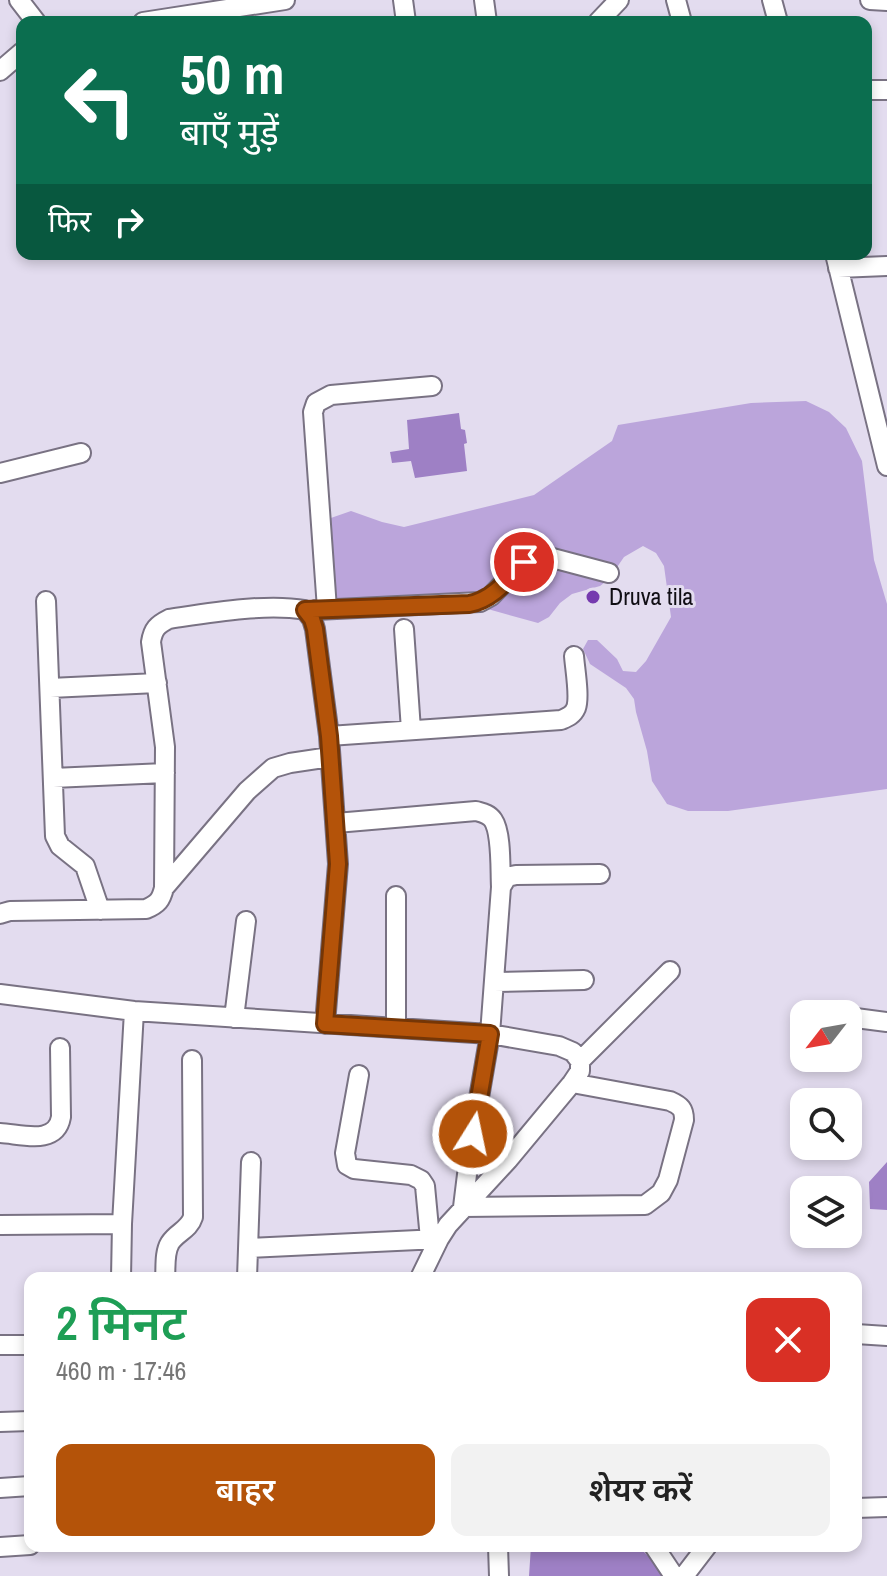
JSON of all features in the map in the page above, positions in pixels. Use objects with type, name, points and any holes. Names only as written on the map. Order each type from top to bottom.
[{"type":"street","points":[[19,0],[31,16]]},
{"type":"street","points":[[604,16],[619,0]]},
{"type":"street","points":[[870,0],[887,1]]},
{"type":"street","points":[[197,16],[276,1]]},
{"type":"street","points":[[0,71],[16,57]]},
{"type":"street","points":[[887,266],[836,261],[878,395],[887,466]]},
{"type":"street","points":[[327,609],[313,412],[316,403],[331,395],[432,386]]},
{"type":"street","points":[[0,473],[81,453]]},
{"type":"street","points":[[0,914],[10,911],[146,909],[162,899],[165,747],[151,642],[153,631],[160,623],[225,611],[469,604],[491,596],[524,562],[541,555],[609,573]]},
{"type":"street","points":[[46,601],[55,836],[60,846],[85,866],[100,910]]},
{"type":"street","points":[[305,610],[315,629],[329,736],[338,864],[325,1024]]},
{"type":"street","points":[[404,629],[411,730]]},
{"type":"street","points":[[329,736],[561,720],[570,717],[577,702],[574,656]]},
{"type":"street","points":[[50,688],[157,683]]},
{"type":"street","points":[[164,888],[247,791],[273,768],[330,757]]},
{"type":"street","points":[[53,778],[165,773]]},
{"type":"street","points":[[336,823],[476,811],[490,817],[497,830],[501,887],[490,1034],[463,1207]]},
{"type":"street","points":[[501,887],[507,877],[516,875],[600,874]]},
{"type":"street","points":[[396,896],[396,1028]]},
{"type":"street","points":[[234,1018],[246,921]]},
{"type":"street","points":[[580,1061],[670,971]]},
{"type":"street","points":[[494,982],[584,980]]},
{"type":"street","points":[[0,994],[134,1011],[490,1034],[559,1046],[573,1052],[580,1061],[580,1071],[572,1083],[493,1177],[434,1239],[422,1272]]},
{"type":"street","points":[[121,1272],[134,1011]]},
{"type":"street","points":[[862,1019],[887,1022]]},
{"type":"street","points":[[0,1133],[41,1136],[55,1131],[59,1126],[60,1048]]},
{"type":"street","points":[[165,1272],[169,1244],[191,1224],[193,1217],[192,1060]]},
{"type":"street","points":[[359,1075],[345,1153],[347,1165],[354,1169],[411,1175],[421,1180],[425,1186],[434,1239]]},
{"type":"street","points":[[463,1207],[645,1205],[661,1193],[668,1180],[684,1120],[684,1111],[680,1106],[670,1101],[572,1083]]},
{"type":"street","points":[[247,1272],[251,1162]]},
{"type":"street","points":[[0,1225],[122,1224]]},
{"type":"street","points":[[248,1248],[434,1239]]},
{"type":"street","points":[[862,1334],[887,1336]]},
{"type":"street","points":[[0,1345],[24,1345]]},
{"type":"street","points":[[0,1422],[24,1421]]},
{"type":"street","points":[[0,1488],[24,1486]]},
{"type":"street","points":[[862,1508],[887,1507]]},
{"type":"street","points":[[0,1547],[24,1545]]},
{"type":"street","points":[[498,1552],[499,1576]]},
{"type":"street","points":[[658,1552],[674,1576]]},
{"type":"street","points":[[684,1576],[702,1552]]},
{"type":"shaded area","points":[[806,401],[829,412],[846,428],[862,461],[874,560],[887,604],[887,789],[728,811],[688,811],[667,804],[652,781],[634,699],[626,688],[590,664],[583,649],[588,640],[597,640],[617,659],[623,671],[636,672],[646,661],[671,617],[664,566],[656,553],[643,546],[624,557],[609,579],[600,586],[572,594],[549,617],[538,623],[477,606],[343,602],[330,594],[328,519],[351,511],[404,527],[534,495],[612,441],[618,425],[751,403]]},
{"type":"shaded area","points":[[459,413],[467,443],[464,444],[467,471],[415,478],[411,461],[392,463],[390,452],[409,449],[407,420]]},
{"type":"shaded area","points":[[887,1162],[887,1210],[870,1209],[869,1182]]},
{"type":"shaded area","points":[[531,1552],[644,1552],[665,1573],[665,1576],[529,1576]]},
{"type":"place","name":"Druva tila","points":[[593,597]]},
{"type":"route","points":[[473,1134],[490,1034],[325,1024],[338,864],[336,814],[315,629],[305,610],[480,602],[491,596],[524,562]]}]
